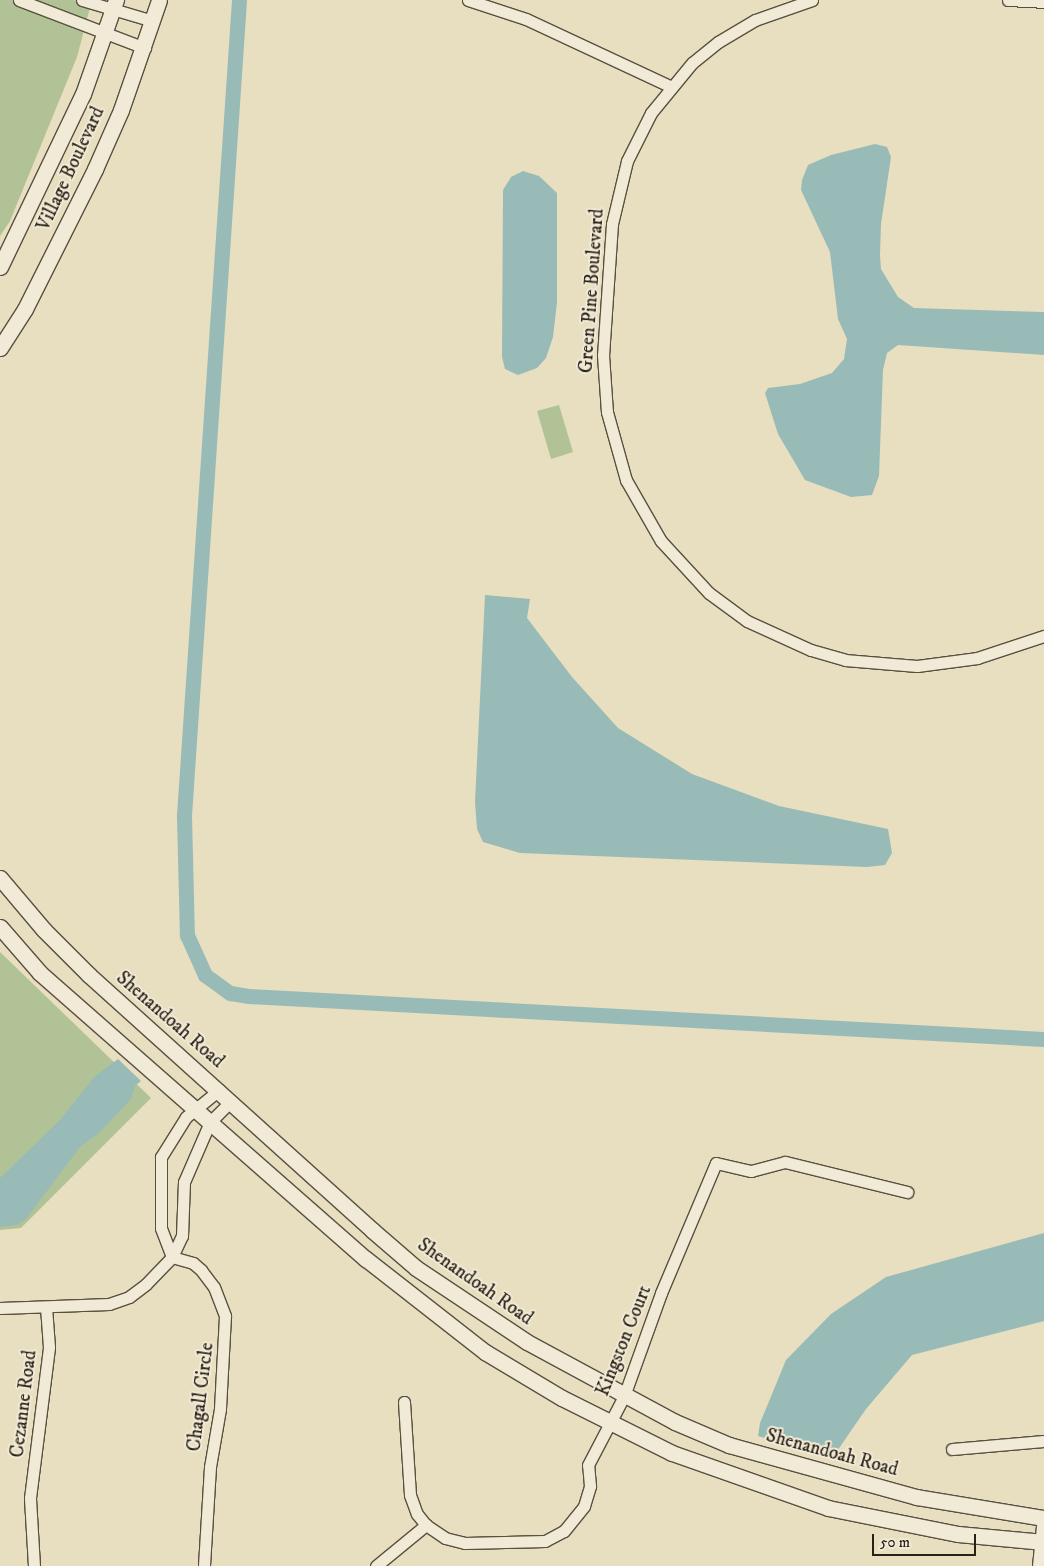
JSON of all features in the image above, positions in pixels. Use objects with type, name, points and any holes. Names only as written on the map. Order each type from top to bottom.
[{"type":"street","points":[[19,0],[105,35],[144,48]]},
{"type":"street","points":[[82,0],[114,5],[153,21]]},
{"type":"street","name":"Village Boulevard","points":[[0,348],[26,309],[95,169],[144,48],[159,0]]},
{"type":"street","points":[[468,0],[526,19],[670,86]]},
{"type":"street","name":"Green Pine Boulevard","points":[[812,0],[785,7],[736,30],[692,63],[670,86],[635,141],[617,192],[612,224],[603,354],[607,412],[615,447],[634,496],[661,541],[709,593],[747,621],[803,647],[845,660],[908,666],[953,663],[1009,650],[1044,636]]},
{"type":"street","points":[[1008,0],[1044,2]]},
{"type":"street","name":"Village Boulevard","points":[[0,267],[60,143],[105,35],[114,5]]},
{"type":"street","name":"Shenandoah Road","points":[[0,878],[44,930],[89,975],[416,1268],[527,1342],[624,1396],[675,1422],[729,1445],[792,1464],[917,1497],[1044,1518]]},
{"type":"street","points":[[0,927],[40,973],[366,1259],[485,1352],[608,1422],[672,1452],[828,1508],[958,1534],[1043,1542]]},
{"type":"street","points":[[172,1257],[161,1228],[161,1157],[186,1117],[219,1090]]},
{"type":"street","points":[[0,1308],[119,1302],[138,1291],[172,1257],[182,1236],[184,1182],[210,1122],[231,1101]]},
{"type":"street","name":"Kingston Court","points":[[404,1402],[410,1495],[418,1514],[426,1525],[445,1538],[465,1543],[535,1544],[556,1537],[572,1524],[584,1506],[590,1486],[588,1465],[608,1422],[624,1396],[662,1293],[716,1163],[751,1171],[785,1162],[907,1192]]},
{"type":"street","name":"Chagall Circle","points":[[172,1257],[193,1263],[201,1270],[219,1296],[225,1316],[220,1409],[210,1467],[204,1566]]},
{"type":"street","name":"Cezanne Road","points":[[34,1566],[30,1498],[49,1347],[46,1307]]},
{"type":"street","points":[[952,1449],[1044,1441]]},
{"type":"street","points":[[376,1566],[426,1525]]},
{"type":"street","points":[[1040,1566],[1044,1526]]},
{"type":"green space","points":[[0,0],[92,0],[77,57],[10,221],[0,236]]},
{"type":"green space","points":[[559,405],[573,452],[551,459],[537,411]]},
{"type":"green space","points":[[0,952],[151,1098],[21,1228],[0,1230]]},
{"type":"water","points":[[875,144],[887,147],[891,157],[881,224],[880,255],[881,269],[898,297],[914,308],[1044,312],[1044,355],[898,345],[887,353],[883,370],[879,476],[872,495],[851,497],[805,480],[778,434],[765,393],[768,388],[800,384],[832,373],[844,359],[847,339],[838,319],[830,252],[801,190],[802,180],[808,165],[831,155]]},
{"type":"water","points":[[523,171],[539,176],[557,193],[557,302],[553,337],[546,358],[537,368],[518,375],[505,369],[502,357],[503,190],[511,177]]},
{"type":"water","points":[[485,595],[530,599],[527,618],[572,677],[618,728],[692,774],[779,806],[888,829],[892,853],[885,865],[867,867],[520,853],[483,842],[477,829],[475,802]]},
{"type":"water","points":[[118,1059],[141,1081],[135,1086],[131,1099],[100,1132],[80,1147],[26,1219],[16,1225],[0,1227],[0,1178],[60,1120],[94,1077]]},
{"type":"water","points":[[1044,1233],[1044,1321],[912,1355],[866,1409],[833,1457],[758,1436],[760,1423],[786,1360],[831,1314],[886,1277]]},
{"type":"waterway","points":[[239,0],[184,815],[187,935],[205,975],[230,993],[248,996],[1044,1039]]}]
